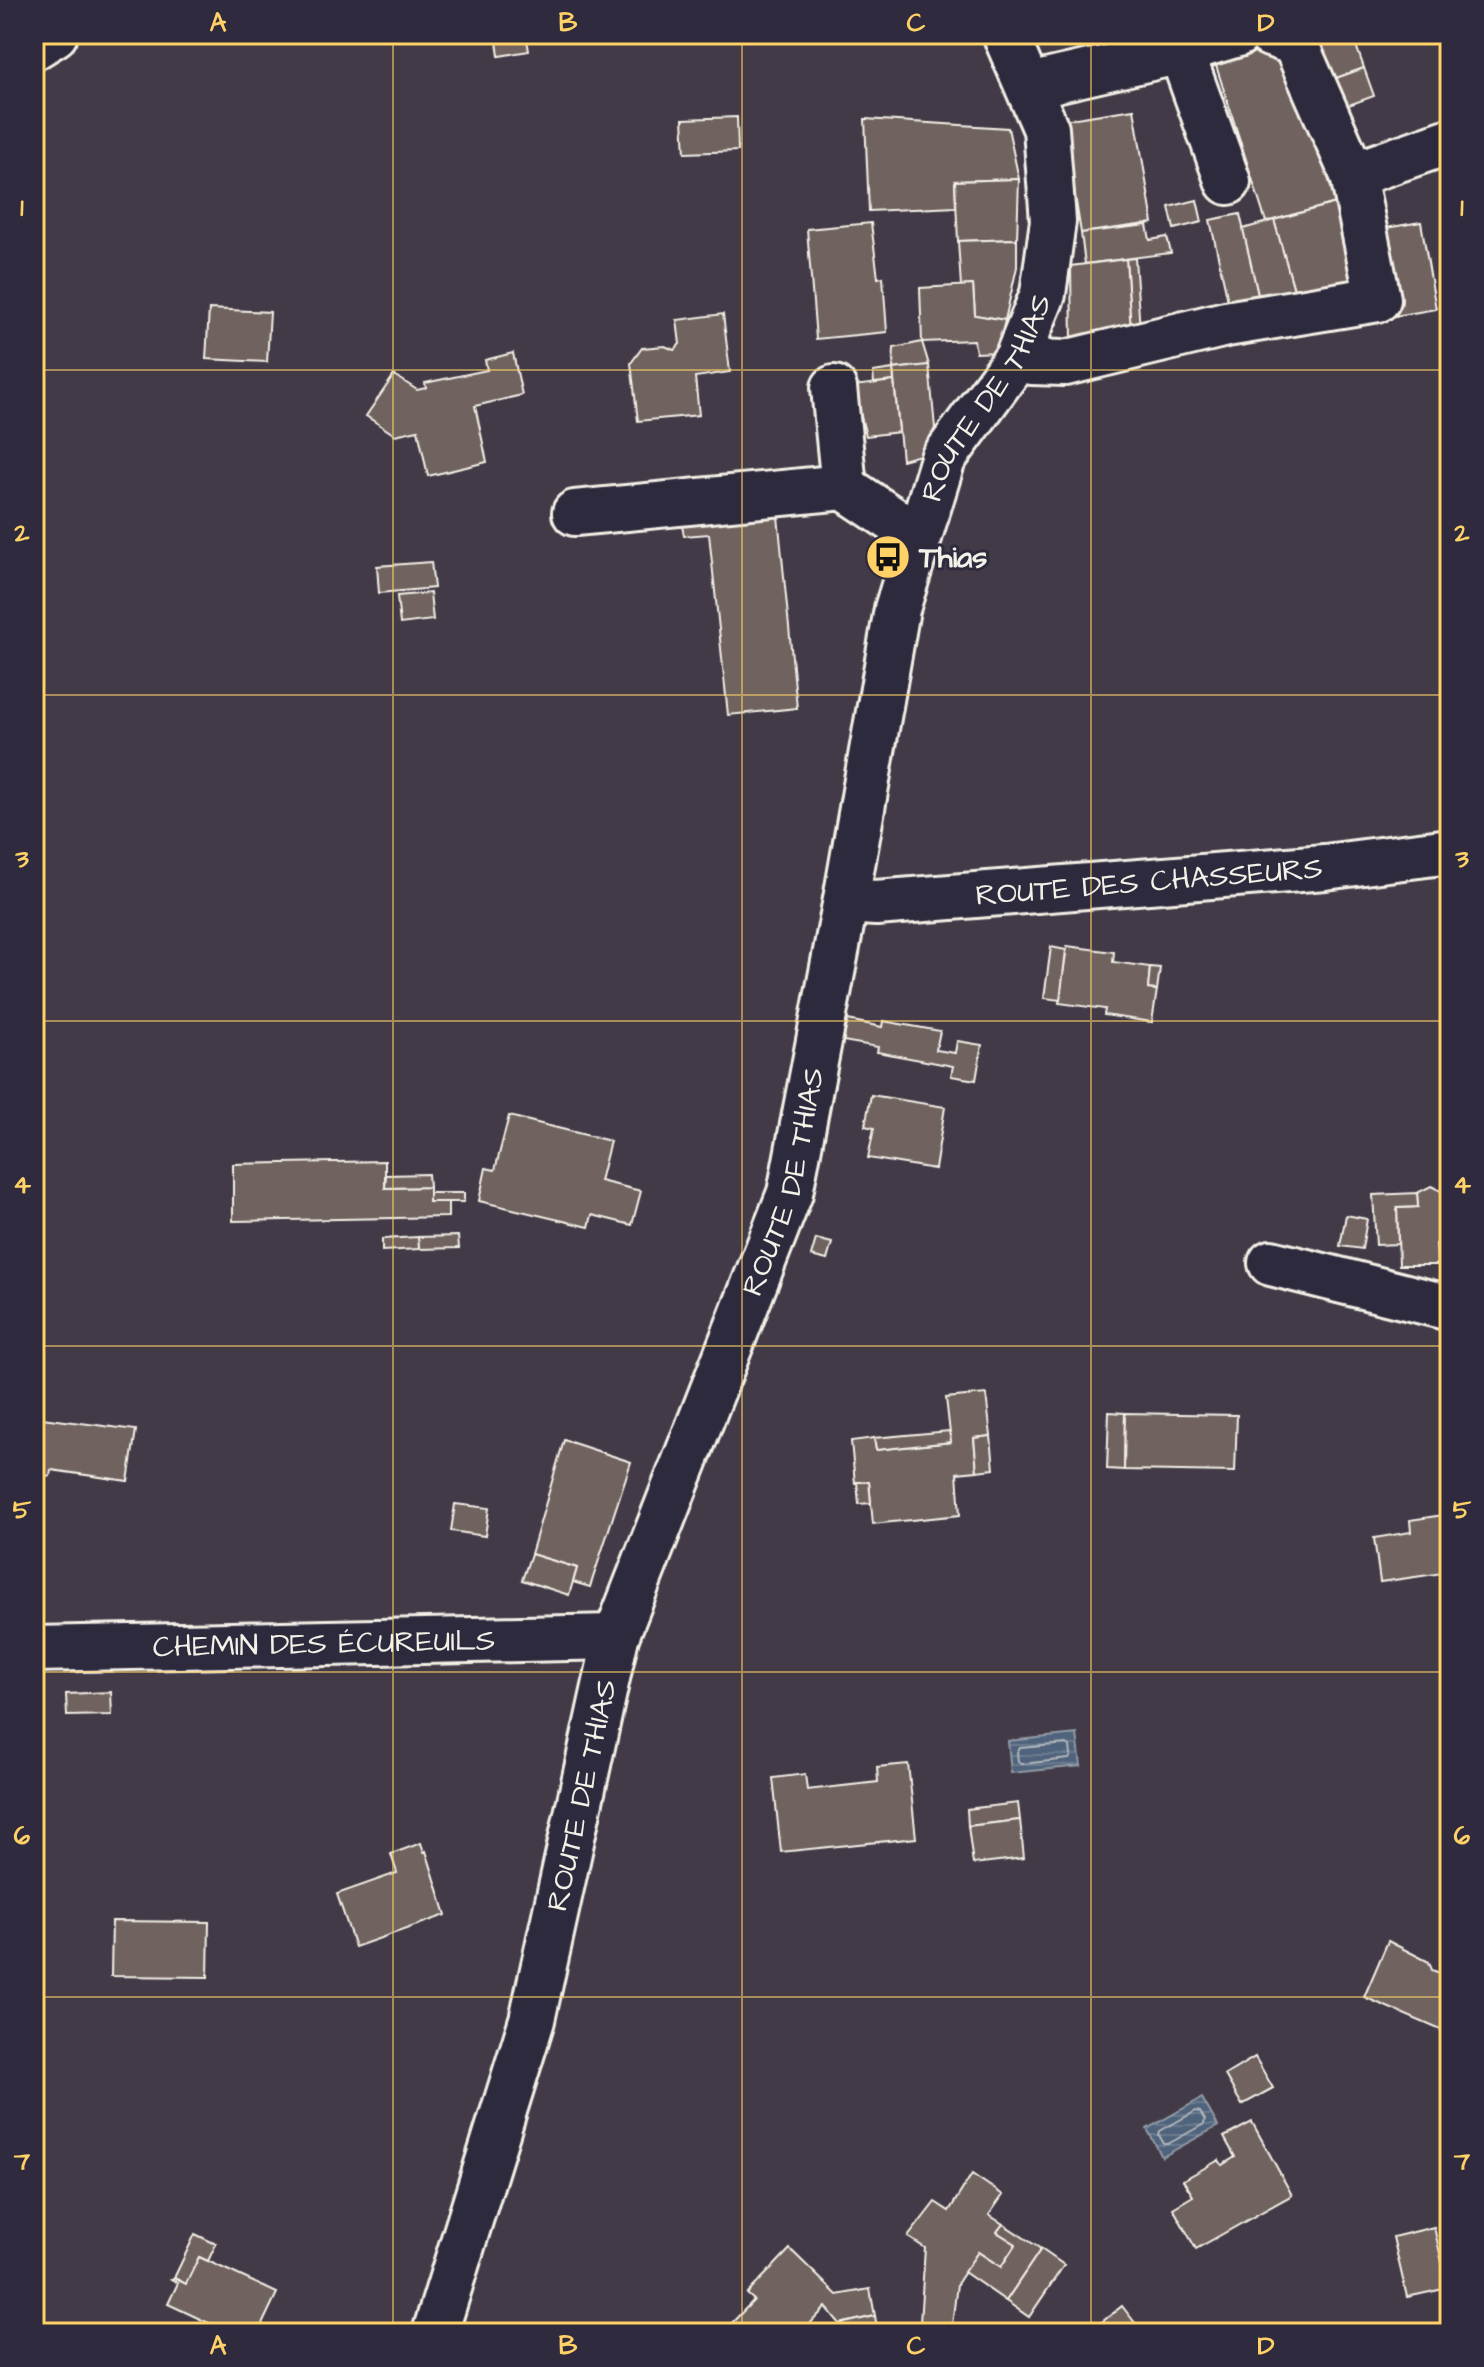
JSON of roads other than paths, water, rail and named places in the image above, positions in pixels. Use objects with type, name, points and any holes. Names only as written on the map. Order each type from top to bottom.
[{"type":"street","points":[[34,47],[55,34]]},
{"type":"street","name":"ROUTE DE THIAS","points":[[435,2333],[532,2020],[616,1637],[790,1193],[846,901],[897,609],[943,459],[1017,358],[1043,294],[1053,221],[1046,129],[1005,34]]},
{"type":"street","points":[[1029,86],[1181,51],[1238,34]]},
{"type":"street","points":[[1017,358],[1032,362],[1065,363],[1226,324],[1378,299],[1353,175],[1295,43],[1270,34]]},
{"type":"street","points":[[1181,51],[1228,182]]},
{"type":"street","points":[[1353,175],[1450,141]]},
{"type":"street","points":[[834,388],[844,487]]},
{"type":"street","points":[[575,513],[844,487],[919,537]]},
{"type":"street","name":"ROUTE DES CHASSEURS","points":[[846,901],[876,903],[1325,867],[1450,851]]},
{"type":"street","points":[[1271,1263],[1450,1308]]},
{"type":"street","name":"CHEMIN DES ÉCUREUILS","points":[[34,1649],[616,1637]]},
{"type":"water","points":[[1077,1734],[1081,1766],[1011,1773],[1008,1741]]},
{"type":"water","points":[[1202,2098],[1218,2126],[1162,2157],[1147,2129]]},
{"type":"place","name":"Thias","points":[[888,557]]}]
